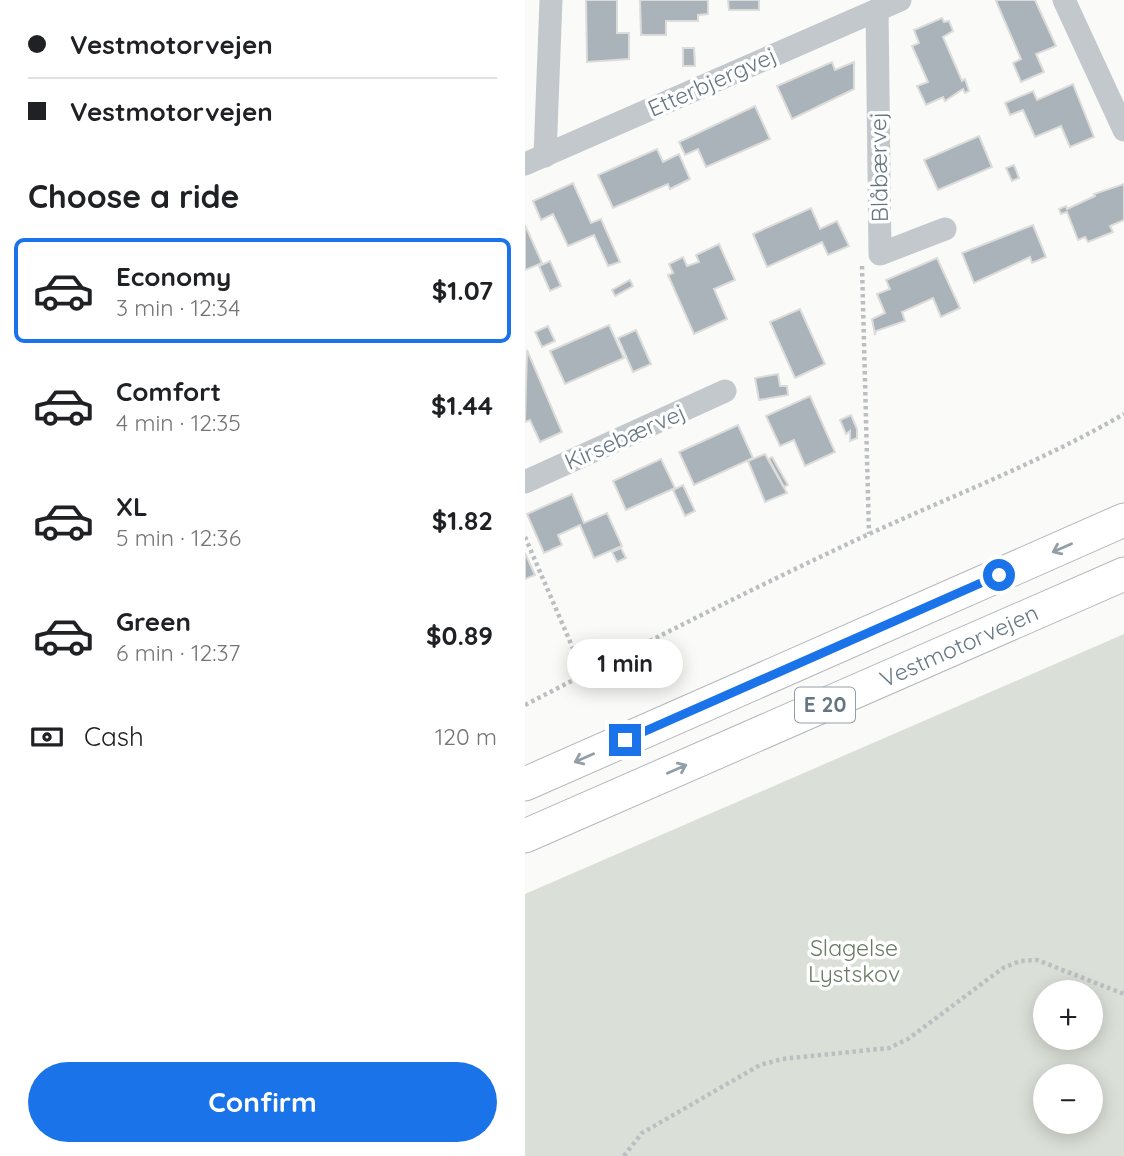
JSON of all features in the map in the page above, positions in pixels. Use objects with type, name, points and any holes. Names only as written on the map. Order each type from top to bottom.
[{"type":"highway","name":"E 20","points":[[525,784],[1124,520]]},
{"type":"highway","name":"Vestmotorvejen","points":[[525,836],[1124,574]]},
{"type":"street","points":[[535,160],[551,0]]},
{"type":"street","name":"Etterbjergvej","points":[[535,160],[900,0]]},
{"type":"street","points":[[1064,0],[1124,130]]},
{"type":"street","name":"Blåbærvej","points":[[877,10],[880,254],[944,229]]},
{"type":"street","name":"Kirsebærvej","points":[[525,482],[725,391]]},
{"type":"path","points":[[869,534],[862,263],[880,254]]},
{"type":"path","points":[[525,705],[869,534],[1081,439],[1124,414]]},
{"type":"path","points":[[525,537],[584,674]]},
{"type":"path","points":[[624,1156],[642,1133],[760,1065],[782,1059],[888,1048],[908,1039],[1003,968],[1020,961],[1037,960],[1124,994]]},
{"type":"green space","name":"Slagelse Lystskov","points":[[1124,634],[1124,1156],[525,1156],[525,894]]},
{"type":"building","points":[[586,0],[617,0],[617,33],[629,33],[629,59],[587,62]]},
{"type":"building","points":[[640,0],[708,0],[708,14],[698,15],[698,21],[666,21],[666,35],[641,35]]},
{"type":"building","points":[[728,0],[759,0],[759,10],[729,10]]},
{"type":"building","points":[[1035,0],[1056,46],[1036,54],[1044,72],[1021,82],[1013,63],[1021,59],[996,1]]},
{"type":"building","points":[[942,18],[944,22],[949,21],[953,31],[943,37],[969,91],[965,93],[963,89],[945,101],[943,97],[926,105],[917,86],[928,82],[912,46],[919,43],[914,30]]},
{"type":"building","points":[[683,48],[694,48],[695,66],[683,66]]},
{"type":"building","points":[[832,62],[835,70],[854,62],[854,89],[792,119],[777,86]]},
{"type":"building","points":[[1073,84],[1094,137],[1070,147],[1061,126],[1035,137],[1023,110],[1010,115],[1005,103],[1033,91],[1037,100]]},
{"type":"building","points":[[755,106],[770,139],[706,167],[698,149],[685,155],[679,142]]},
{"type":"building","points":[[979,136],[992,167],[938,190],[924,160]]},
{"type":"building","points":[[657,149],[663,162],[679,154],[690,179],[670,189],[668,184],[613,208],[598,175]]},
{"type":"building","points":[[1014,165],[1019,178],[1012,181],[1006,168]]},
{"type":"building","points":[[573,183],[591,223],[601,219],[620,262],[608,266],[594,235],[568,246],[553,214],[541,220],[533,201]]},
{"type":"building","points":[[1124,184],[1124,220],[1110,226],[1113,232],[1088,242],[1085,237],[1078,240],[1067,212],[1061,214],[1059,209],[1066,206],[1067,209],[1095,196],[1094,194]]},
{"type":"building","points":[[811,208],[820,229],[837,221],[849,246],[828,255],[822,242],[767,267],[753,234]]},
{"type":"building","points":[[525,225],[542,263],[525,270]]},
{"type":"building","points":[[1033,225],[1046,257],[1032,263],[1030,257],[974,283],[962,253]]},
{"type":"building","points":[[719,244],[735,280],[714,289],[727,319],[694,334],[668,275],[673,273],[669,264],[683,257],[687,266],[699,262],[696,255]]},
{"type":"building","points":[[937,258],[960,308],[941,317],[933,298],[902,312],[905,321],[876,331],[875,335],[872,319],[885,313],[877,294],[890,289],[886,280]]},
{"type":"building","points":[[550,261],[561,286],[550,291],[539,266]]},
{"type":"building","points":[[630,280],[633,286],[615,296],[612,290]]},
{"type":"building","points":[[800,309],[825,364],[795,378],[770,322]]},
{"type":"building","points":[[609,325],[624,358],[565,384],[550,351]]},
{"type":"building","points":[[548,326],[555,341],[542,347],[535,332]]},
{"type":"building","points":[[636,330],[651,364],[633,372],[618,338]]},
{"type":"building","points":[[527,350],[562,432],[540,442],[530,420],[525,422]]},
{"type":"building","points":[[778,374],[780,386],[787,386],[788,395],[759,400],[755,378]]},
{"type":"building","points":[[810,396],[835,452],[805,466],[794,440],[780,446],[766,416]]},
{"type":"building","points":[[851,415],[857,429],[857,438],[850,441],[850,431],[846,434],[840,420]]},
{"type":"building","points":[[738,425],[753,458],[694,485],[679,452]]},
{"type":"building","points":[[765,454],[787,493],[765,502],[748,461]]},
{"type":"building","points":[[772,457],[788,485],[784,487],[769,459]]},
{"type":"building","points":[[661,459],[675,488],[626,510],[613,481]]},
{"type":"building","points":[[683,485],[695,511],[685,516],[673,490]]},
{"type":"building","points":[[572,494],[584,523],[607,513],[622,546],[594,558],[580,525],[558,535],[562,545],[544,553],[527,514]]},
{"type":"building","points":[[621,548],[626,558],[617,562],[612,552]]},
{"type":"building","points":[[525,553],[535,575],[525,579]]},
{"type":"route","points":[[625,740],[999,575]]}]
